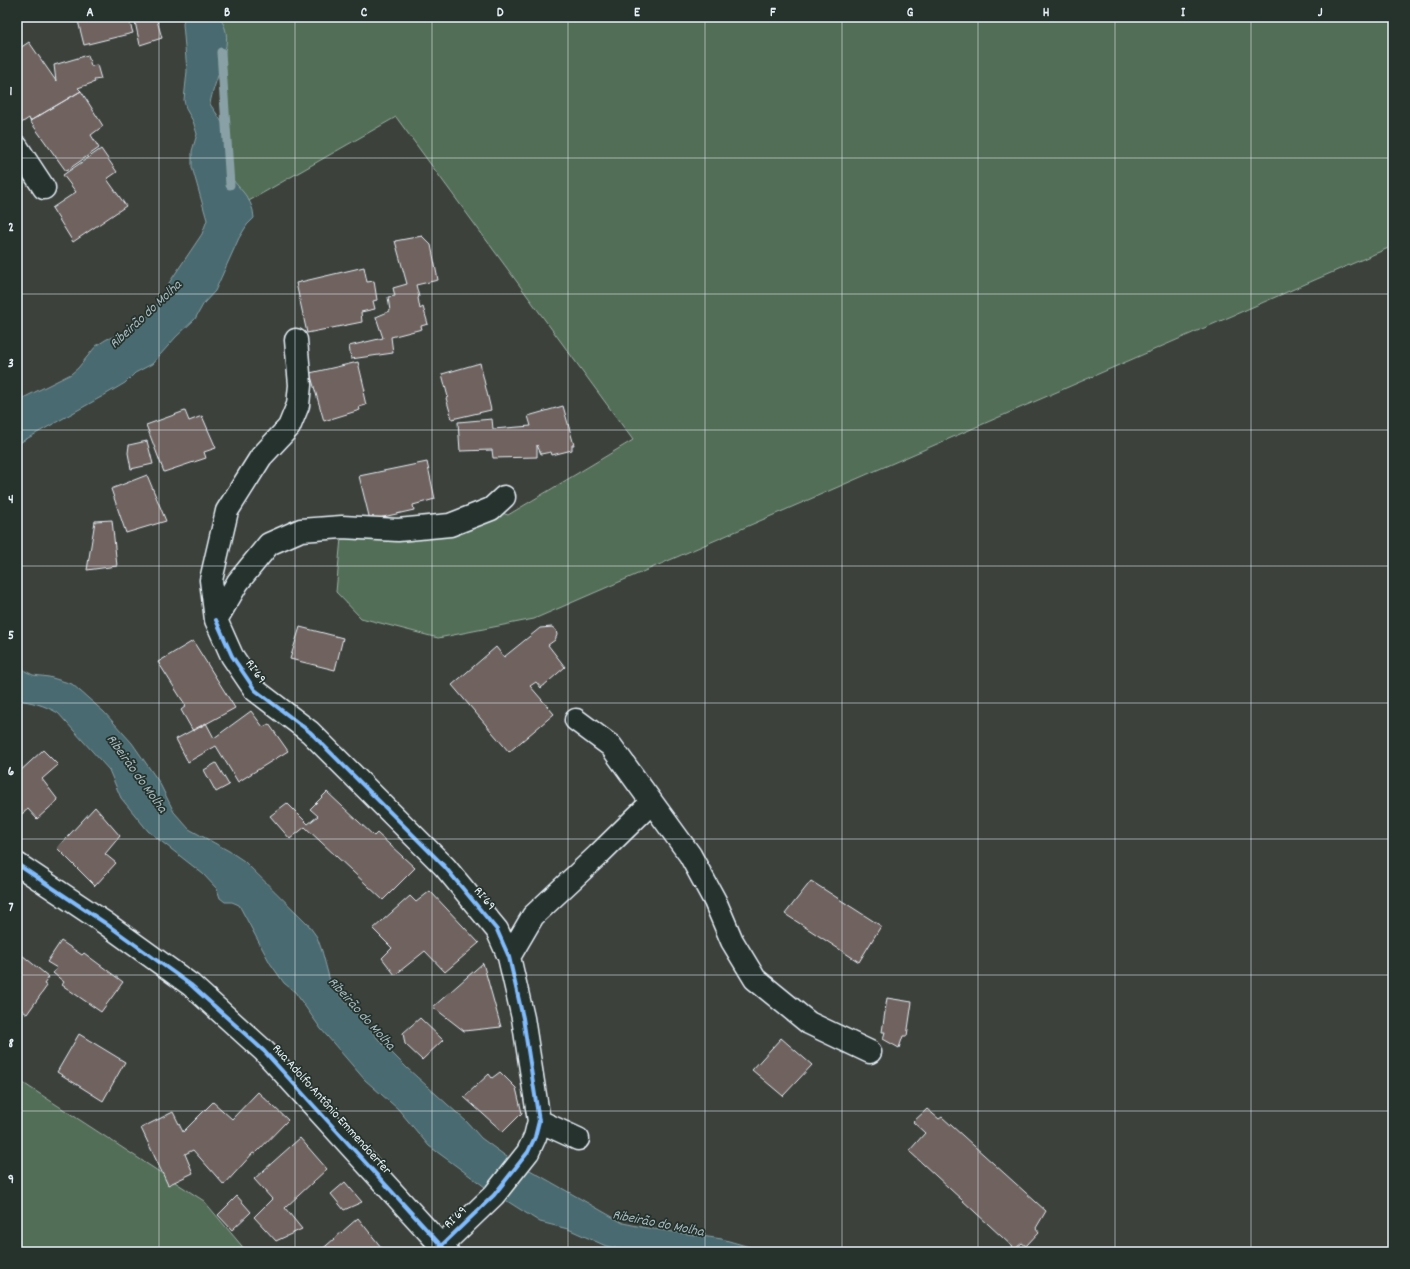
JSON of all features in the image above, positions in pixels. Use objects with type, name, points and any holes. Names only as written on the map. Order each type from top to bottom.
[{"type":"street","points":[[17,147],[44,188]]},
{"type":"street","name":"RI 69","points":[[296,340],[300,385],[298,405],[289,427],[261,457],[227,511],[211,580],[216,620],[232,656],[255,690],[310,732],[445,867],[497,930],[509,957],[524,1018],[539,1120],[535,1137],[528,1152],[494,1195],[444,1249]]},
{"type":"street","points":[[216,620],[238,582],[269,544],[301,530],[342,527],[398,530],[450,525],[491,509],[504,497]]},
{"type":"street","points":[[576,720],[611,746],[690,855],[715,901],[732,941],[755,979],[808,1023],[870,1052]]},
{"type":"street","points":[[509,957],[533,916],[651,803]]},
{"type":"street","name":"Rua Adolfo Antônio Emmendoerfer","points":[[17,864],[105,923],[191,985],[264,1052],[444,1249]]},
{"type":"street","points":[[539,1120],[578,1139]]},
{"type":"green space","points":[[220,17],[1393,17],[1393,246],[534,619],[438,638],[361,618],[336,592],[342,527],[491,509],[508,515],[633,440],[396,117],[233,210],[221,68]]},
{"type":"green space","points":[[17,1079],[204,1201],[247,1252],[17,1252]]},
{"type":"water","points":[[184,17],[220,17],[225,27],[226,45],[210,104],[224,127],[226,141],[225,163],[227,171],[248,198],[253,210],[254,218],[247,225],[239,238],[215,291],[204,303],[195,319],[176,337],[152,364],[135,373],[125,383],[21,442],[17,446],[17,401],[71,374],[78,368],[96,346],[107,339],[125,333],[147,317],[162,299],[169,283],[202,234],[207,220],[192,167],[192,151],[197,134],[193,121],[186,109],[184,100],[187,71],[183,24]]},
{"type":"water","points":[[17,658],[25,671],[33,675],[49,677],[72,684],[104,712],[132,743],[159,782],[174,812],[189,829],[244,861],[307,923],[317,937],[330,981],[340,995],[378,1039],[407,1068],[467,1122],[481,1138],[507,1157],[623,1223],[722,1239],[753,1248],[801,1252],[632,1252],[606,1246],[568,1229],[540,1222],[485,1187],[429,1146],[398,1109],[365,1080],[321,1029],[295,992],[284,983],[270,963],[239,905],[232,902],[225,902],[220,898],[217,889],[203,874],[148,831],[121,798],[109,770],[58,713],[38,704],[17,700]]},
{"type":"building","points":[[77,17],[128,17],[133,33],[84,45]]},
{"type":"building","points":[[134,17],[156,17],[162,38],[140,45]]},
{"type":"building","points":[[29,42],[56,81],[54,65],[88,55],[91,66],[97,65],[101,79],[94,80],[95,82],[78,88],[81,91],[30,121],[29,118],[20,124],[17,120],[17,50]]},
{"type":"building","points":[[81,91],[103,126],[91,135],[99,148],[66,171],[30,121]]},
{"type":"building","points":[[101,149],[117,172],[107,179],[126,206],[73,242],[52,208],[76,192],[63,175]]},
{"type":"building","points":[[422,236],[431,245],[438,280],[416,285],[420,309],[423,307],[428,324],[421,326],[422,329],[391,337],[393,353],[351,359],[349,346],[383,338],[376,317],[390,311],[388,297],[395,296],[393,288],[407,284],[395,241]]},
{"type":"building","points":[[364,267],[367,282],[374,281],[377,300],[373,301],[375,309],[361,312],[362,322],[307,333],[296,283]]},
{"type":"building","points":[[358,362],[365,391],[363,392],[366,405],[359,407],[360,410],[324,421],[310,373]]},
{"type":"building","points":[[480,363],[491,410],[452,419],[446,398],[448,397],[442,374]]},
{"type":"building","points":[[563,406],[574,445],[572,445],[572,450],[552,455],[551,452],[541,454],[537,445],[537,457],[493,458],[492,450],[460,451],[458,422],[492,419],[493,429],[531,426],[528,416]]},
{"type":"building","points":[[185,411],[189,421],[202,416],[216,448],[204,452],[206,458],[164,472],[146,425]]},
{"type":"building","points":[[147,441],[153,464],[131,469],[128,453],[129,445]]},
{"type":"building","points":[[427,462],[435,499],[413,505],[414,510],[370,520],[359,476]]},
{"type":"building","points":[[147,475],[166,521],[126,533],[111,489]]},
{"type":"building","points":[[112,520],[117,566],[87,570],[95,521]]},
{"type":"building","points":[[300,627],[343,638],[335,670],[290,659]]},
{"type":"building","points":[[552,627],[556,630],[557,635],[555,640],[548,645],[565,667],[541,688],[536,682],[530,686],[554,714],[509,752],[452,685],[496,647],[504,657],[540,628]]},
{"type":"building","points":[[193,641],[235,708],[193,731],[181,710],[186,706],[158,662]]},
{"type":"building","points":[[251,711],[263,727],[269,724],[288,751],[238,782],[216,746],[188,762],[176,739],[206,723],[214,738]]},
{"type":"building","points":[[43,750],[58,765],[42,779],[58,800],[37,819],[28,809],[17,818],[17,774]]},
{"type":"building","points":[[216,763],[229,785],[216,792],[204,770]]},
{"type":"building","points":[[327,792],[374,836],[377,833],[415,868],[383,900],[305,827],[290,839],[270,816],[287,803],[308,824],[318,816],[310,809]]},
{"type":"building","points":[[95,807],[120,836],[105,854],[116,863],[95,886],[57,848]]},
{"type":"building","points":[[811,881],[881,926],[859,962],[785,914]]},
{"type":"building","points":[[430,891],[479,943],[445,972],[425,951],[395,975],[382,958],[392,948],[373,929],[410,896],[416,902]]},
{"type":"building","points":[[61,941],[82,955],[84,953],[123,982],[101,1012],[62,985],[64,982],[53,973],[57,968],[47,962]]},
{"type":"building","points":[[17,951],[49,977],[44,984],[47,986],[27,1014],[17,1007]]},
{"type":"building","points":[[483,963],[501,1027],[464,1031],[433,1007]]},
{"type":"building","points":[[887,998],[912,1002],[907,1036],[903,1036],[899,1048],[883,1039],[885,1032],[882,1032]]},
{"type":"building","points":[[420,1018],[443,1040],[422,1060],[405,1044],[403,1033]]},
{"type":"building","points":[[79,1034],[125,1062],[103,1101],[57,1072]]},
{"type":"building","points":[[781,1038],[812,1065],[783,1096],[752,1070]]},
{"type":"building","points":[[500,1072],[516,1088],[522,1113],[503,1132],[464,1097],[489,1074],[492,1078]]},
{"type":"building","points":[[258,1092],[288,1120],[255,1154],[253,1153],[224,1185],[193,1150],[185,1154],[193,1173],[168,1185],[141,1128],[173,1112],[183,1132],[213,1102],[232,1119]]},
{"type":"building","points":[[927,1109],[939,1119],[942,1117],[1046,1211],[1036,1228],[1039,1232],[1026,1246],[1022,1243],[1015,1249],[909,1151],[925,1133],[913,1122]]},
{"type":"building","points":[[300,1138],[327,1169],[285,1208],[302,1229],[276,1241],[254,1217],[272,1199],[254,1179]]},
{"type":"building","points":[[345,1182],[362,1202],[344,1210],[331,1194]]},
{"type":"building","points":[[237,1196],[251,1212],[232,1230],[218,1215]]},
{"type":"building","points":[[358,1218],[385,1252],[319,1252]]},
{"type":"waterway","name":"Ribeirão do Molha","points":[[221,52],[230,185]]},
{"type":"cycle path","points":[[216,620],[232,656],[255,690],[310,732],[445,867],[497,930],[509,957],[523,1018],[539,1121],[535,1137],[528,1152],[494,1195],[441,1246]]},
{"type":"cycle path","points":[[17,864],[105,923],[191,985],[264,1051],[447,1252]]}]
